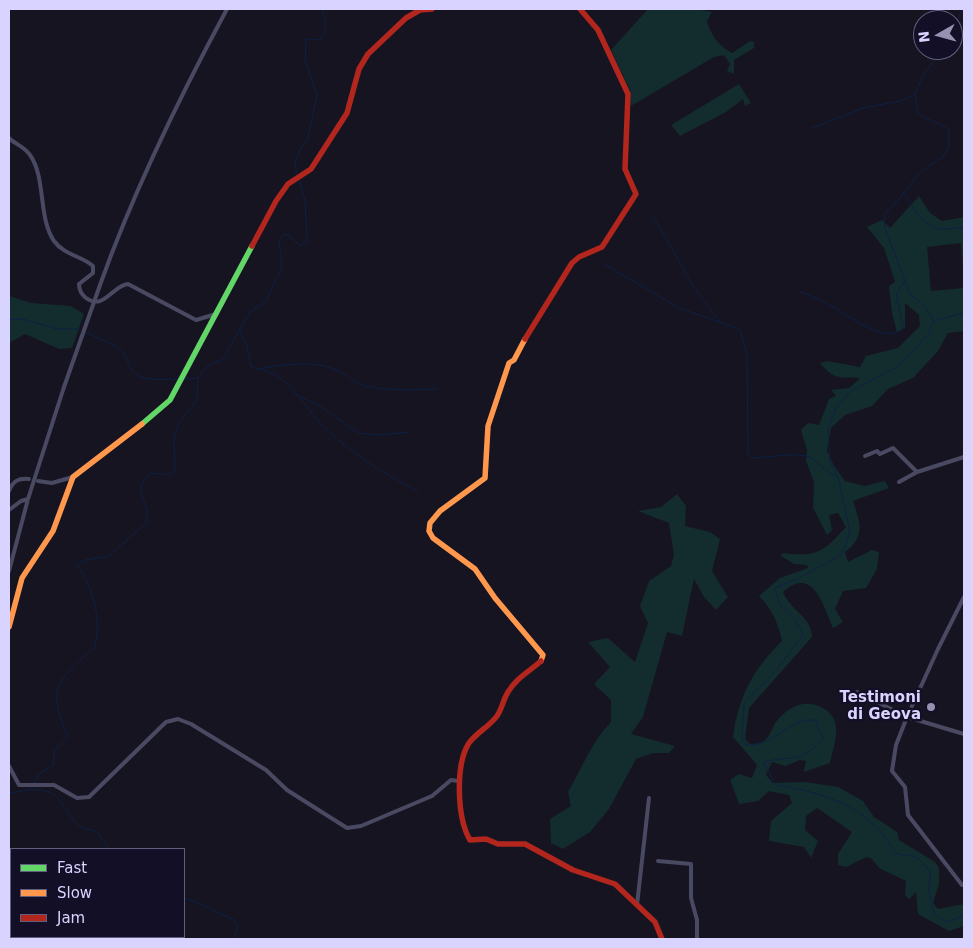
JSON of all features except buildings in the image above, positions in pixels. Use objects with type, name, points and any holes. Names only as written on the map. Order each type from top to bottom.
[{"type":"street","points":[[9,571],[28,499],[64,387],[114,246],[153,155],[227,9]]},
{"type":"street","points":[[38,481],[52,483],[73,477],[163,408],[177,388],[276,201],[288,184],[311,169],[347,113],[363,61],[406,18],[414,13],[432,9]]},
{"type":"street","points":[[580,9],[598,30],[626,87],[629,102],[625,169],[636,194],[634,200],[602,247],[579,257],[572,263],[517,351],[514,360],[508,366],[488,426],[485,478],[437,515],[430,523],[429,531],[433,538],[475,569],[495,598],[543,655],[542,660],[527,670],[511,687],[497,716],[468,745],[462,755],[458,781],[462,824],[470,840],[486,839],[498,844],[531,846],[573,870],[615,884],[655,922],[662,939]]},
{"type":"street","points":[[9,138],[26,150],[34,161],[48,228],[54,241],[66,251],[93,266],[93,273],[79,284],[80,291],[86,298],[96,302],[102,300],[123,285],[128,284],[196,320],[216,314]]},
{"type":"street","points":[[865,456],[877,451],[880,454],[893,448],[916,472]]},
{"type":"street","points":[[899,482],[916,472],[964,457]]},
{"type":"street","points":[[9,627],[22,578],[54,531],[73,477]]},
{"type":"street","points":[[9,492],[16,481],[21,478],[29,479]]},
{"type":"street","points":[[9,510],[21,501],[28,499]]},
{"type":"street","points":[[962,885],[908,815],[905,787],[892,771],[896,745],[907,717],[964,597]]},
{"type":"street","points":[[857,692],[907,717],[964,734]]},
{"type":"street","points":[[9,766],[17,784],[54,785],[77,798],[89,797],[166,722],[178,718],[266,770],[287,790],[347,828],[361,826],[432,796],[451,780],[458,781]]},
{"type":"street","points":[[637,905],[649,798]]},
{"type":"street","points":[[658,861],[691,864],[691,898],[697,920],[697,939]]},
{"type":"green space","points":[[648,9],[695,9],[712,12],[707,21],[713,36],[723,47],[732,53],[750,41],[754,42],[754,48],[734,60],[734,74],[727,71],[730,64],[724,55],[714,57],[631,106],[630,90],[611,50]]},
{"type":"green space","points":[[739,84],[751,103],[745,106],[743,99],[726,112],[680,136],[671,125]]},
{"type":"green space","points":[[919,196],[930,213],[942,221],[964,217],[964,281],[961,243],[927,247],[931,291],[964,288],[964,331],[948,333],[938,351],[913,378],[888,389],[872,406],[845,415],[831,428],[827,451],[834,466],[845,481],[864,486],[885,481],[889,488],[853,501],[858,516],[859,535],[852,546],[845,552],[848,562],[872,550],[879,552],[877,569],[866,588],[843,591],[835,609],[843,622],[833,628],[821,599],[809,585],[802,583],[793,585],[783,592],[790,604],[805,619],[811,630],[812,637],[749,708],[745,739],[750,744],[762,742],[769,736],[775,723],[784,713],[799,705],[817,705],[830,713],[834,719],[836,733],[830,763],[804,772],[806,761],[800,760],[785,766],[772,762],[766,775],[773,783],[806,782],[838,787],[863,801],[874,817],[897,832],[899,840],[935,862],[939,868],[939,884],[933,903],[938,909],[964,904],[964,926],[949,931],[918,914],[916,892],[909,899],[905,895],[906,881],[879,868],[872,859],[867,857],[846,867],[838,865],[838,854],[852,832],[817,808],[806,816],[805,830],[818,841],[811,858],[804,847],[769,841],[771,821],[792,803],[789,795],[769,791],[758,801],[739,804],[730,780],[739,774],[752,778],[757,765],[733,737],[735,722],[749,684],[763,662],[782,641],[774,617],[768,606],[759,596],[780,578],[808,568],[807,565],[794,564],[781,556],[782,553],[803,554],[818,551],[831,543],[846,527],[838,513],[829,515],[832,530],[827,535],[813,508],[814,482],[806,461],[807,450],[801,430],[808,423],[819,425],[829,399],[836,396],[831,390],[849,388],[860,378],[833,375],[820,363],[828,361],[860,367],[866,356],[898,348],[920,326],[919,315],[905,303],[905,328],[897,332],[892,313],[889,286],[895,282],[884,248],[867,227],[882,220],[890,228]]},
{"type":"green space","points":[[9,296],[31,303],[71,306],[84,314],[72,348],[59,349],[25,334],[9,343]]},
{"type":"green space","points":[[677,494],[686,506],[685,526],[710,532],[720,539],[712,571],[728,597],[716,610],[704,597],[694,579],[682,636],[667,632],[643,717],[631,734],[675,746],[669,753],[653,753],[636,759],[609,809],[590,832],[563,849],[551,843],[550,819],[571,806],[568,792],[593,746],[611,722],[611,700],[594,684],[610,667],[588,642],[608,638],[635,662],[648,623],[640,606],[649,581],[671,566],[674,555],[669,523],[638,511],[661,507]]},
{"type":"waterway","points":[[297,175],[295,164],[301,147],[307,141],[317,95],[305,61],[306,39],[320,40],[323,36],[326,25],[322,9]]},
{"type":"waterway","points":[[934,60],[924,74],[915,93],[918,114],[949,129],[949,146],[944,156],[919,173],[899,199],[884,214],[885,228],[910,294],[921,303],[931,315],[933,321],[929,333],[899,366],[851,391],[836,408],[828,429],[830,462],[839,480],[850,533],[841,555],[801,577],[775,588],[780,605],[795,620],[803,634],[778,668],[744,703],[742,738],[746,745],[756,744],[774,737],[797,723],[815,720],[823,738],[809,752],[796,757],[763,762],[776,785],[819,794],[859,812],[881,832],[897,854],[917,857],[930,871],[929,893],[934,914],[946,922],[964,916]]},
{"type":"waterway","points":[[812,128],[863,108],[900,101],[915,95]]},
{"type":"waterway","points":[[34,783],[39,774],[54,765],[54,751],[68,736],[57,706],[59,685],[72,667],[95,647],[97,636],[95,604],[88,584],[77,565],[85,560],[109,556],[146,523],[147,509],[141,491],[144,479],[150,473],[169,475],[175,470],[175,433],[182,418],[197,401],[198,377],[208,366],[223,359],[250,312],[266,301],[282,267],[279,241],[284,234],[290,236],[300,246],[307,242],[305,200],[299,179]]},
{"type":"waterway","points":[[905,193],[915,211],[930,225],[944,229],[964,228]]},
{"type":"waterway","points":[[652,214],[692,284],[719,321]]},
{"type":"waterway","points":[[604,264],[679,308],[740,329],[747,355],[748,454],[752,458],[791,455],[806,456],[836,477]]},
{"type":"waterway","points":[[899,289],[906,280]]},
{"type":"waterway","points":[[801,292],[868,327],[887,333],[896,332],[903,328],[896,292]]},
{"type":"waterway","points":[[934,321],[964,314]]},
{"type":"waterway","points":[[9,320],[23,319],[57,329],[78,329],[118,347],[124,354],[133,372],[138,376],[151,379],[177,379]]},
{"type":"waterway","points":[[239,329],[247,346],[251,367],[270,372],[278,377],[293,390],[319,422],[347,447],[393,478],[418,491]]},
{"type":"waterway","points":[[259,369],[289,365],[320,365],[339,371],[357,383],[374,388],[437,389]]},
{"type":"waterway","points":[[184,379],[197,378]]},
{"type":"waterway","points":[[296,395],[320,406],[358,433],[378,435],[411,432]]},
{"type":"waterway","points":[[9,793],[31,790],[33,786]]},
{"type":"waterway","points":[[32,790],[42,790],[56,796],[79,826],[98,832],[108,848]]},
{"type":"waterway","points":[[185,898],[234,920],[238,926],[234,939]]},
{"type":"traffic: fast","points":[[142,424],[170,400],[252,246]]},
{"type":"traffic: slow","points":[[525,339],[514,360],[509,363],[488,426],[485,478],[440,511],[430,523],[429,531],[433,538],[475,569],[495,598],[543,655],[541,661]]},
{"type":"traffic: slow","points":[[9,627],[22,578],[53,531],[73,477],[142,424]]},
{"type":"traffic: jam","points":[[252,246],[276,201],[288,184],[311,169],[347,113],[359,69],[368,54],[406,18],[420,10],[432,9]]},
{"type":"traffic: jam","points":[[525,339],[572,263],[579,257],[602,247],[636,194],[625,169],[628,94],[598,30],[580,9]]},
{"type":"traffic: jam","points":[[541,661],[511,687],[497,716],[472,739],[464,753],[461,764],[459,792],[462,819],[470,840],[486,839],[498,844],[525,844],[573,870],[615,884],[655,922],[662,939]]},
{"type":"place","name":"Testimoni di Geova","points":[[931,707]]}]
